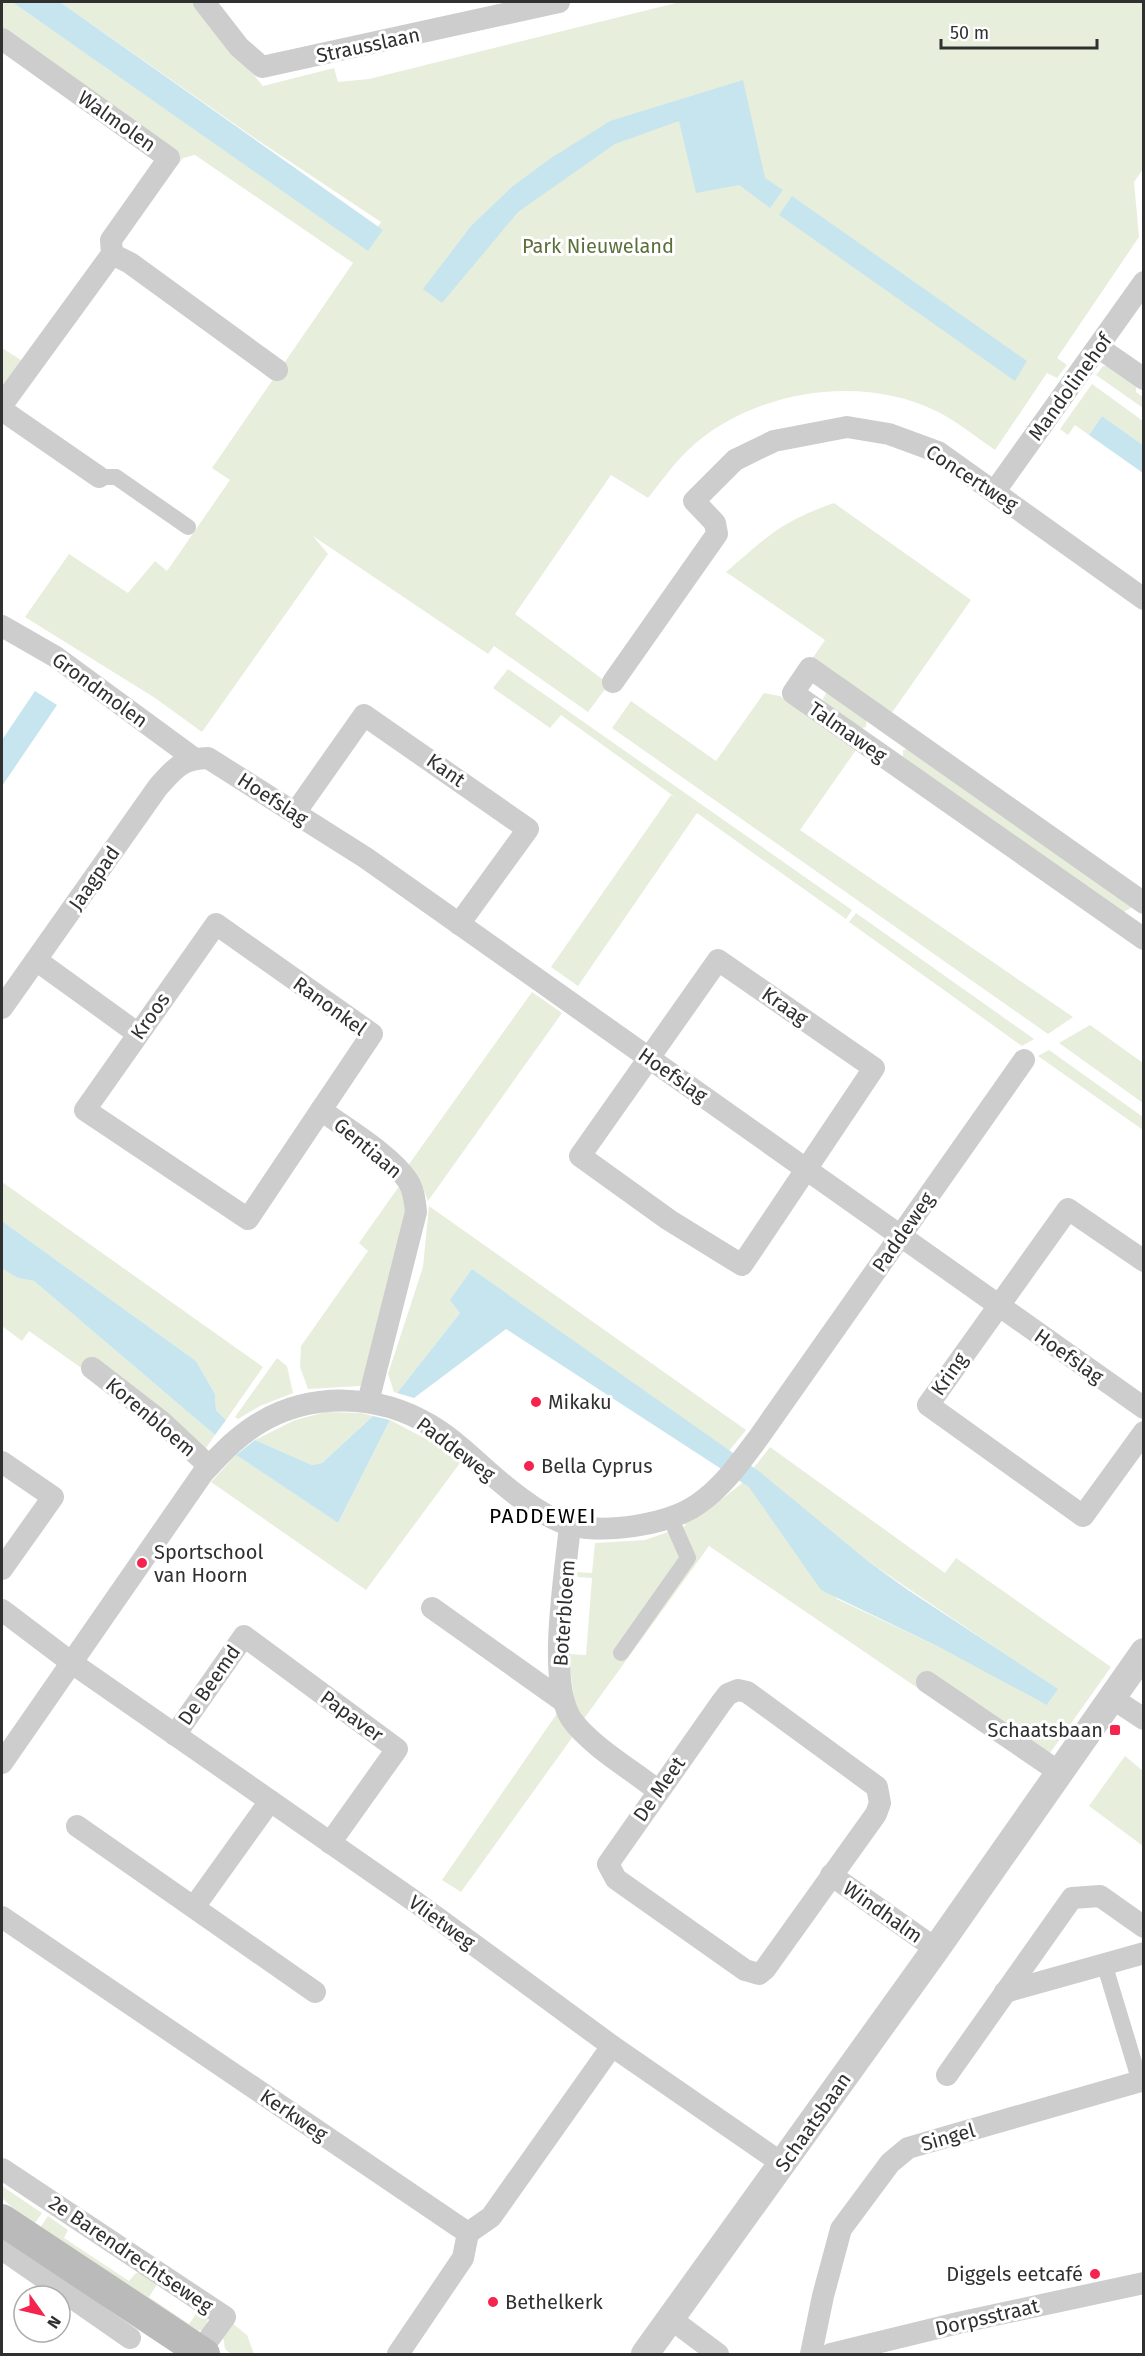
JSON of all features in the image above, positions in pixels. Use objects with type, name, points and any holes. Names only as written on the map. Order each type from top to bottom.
[{"type":"main road","name":"2e Barendrechtseweg","points":[[2,2220],[202,2354]]},
{"type":"street","name":"Strausslaan","points":[[204,2],[239,47],[262,67],[560,2]]},
{"type":"street","name":"Walmolen","points":[[2,39],[169,158],[111,240],[111,254],[2,405]]},
{"type":"street","points":[[111,254],[130,263],[278,370]]},
{"type":"street","name":"Mandolinehof","points":[[995,491],[1143,282]]},
{"type":"street","points":[[1098,347],[1143,379]]},
{"type":"street","points":[[2,410],[99,477],[116,477],[188,527]]},
{"type":"street","name":"Concertweg","points":[[613,682],[717,534],[714,523],[694,501],[735,460],[754,450],[774,441],[847,427],[889,434],[938,452],[1143,599]]},
{"type":"street","name":"Grondmolen","points":[[2,626],[56,657],[195,759]]},
{"type":"street","name":"Talmaweg","points":[[1143,903],[810,668],[793,693],[1143,939]]},
{"type":"street","name":"Kant","points":[[295,813],[364,715],[436,763],[528,829],[459,924]]},
{"type":"street","name":"Hoefslag","points":[[195,759],[208,758],[366,858],[1143,1408]]},
{"type":"street","name":"Jaagpad","points":[[2,1008],[158,787],[177,765],[195,759]]},
{"type":"street","name":"Kroos","points":[[85,1110],[137,1033],[216,924]]},
{"type":"street","name":"Ranonkel","points":[[216,924],[372,1034],[321,1110]]},
{"type":"street","points":[[36,960],[137,1033]]},
{"type":"street","name":"Kraag","points":[[718,960],[874,1068],[806,1170],[742,1265],[669,1220],[580,1156],[718,960]]},
{"type":"street","name":"Paddeweg","points":[[2,1763],[209,1466],[226,1447],[261,1421],[306,1405],[338,1400],[376,1404],[412,1416],[431,1425],[523,1500],[570,1525],[630,1527],[670,1517],[696,1506],[724,1481],[743,1458],[1024,1060]]},
{"type":"street","name":"Gentiaan","points":[[85,1110],[248,1219],[321,1110],[392,1163],[409,1183],[414,1195],[416,1212],[376,1404]]},
{"type":"street","name":"Kring","points":[[1143,1261],[1068,1209],[928,1405],[1083,1516],[1143,1432]]},
{"type":"street","name":"Korenbloem","points":[[92,1368],[162,1422],[209,1466]]},
{"type":"street","points":[[2,1462],[53,1497],[2,1569]]},
{"type":"street","points":[[621,1653],[688,1558],[670,1517]]},
{"type":"street","name":"Boterbloem","points":[[564,1701],[558,1662],[570,1525]]},
{"type":"street","points":[[432,1608],[564,1701],[570,1717],[581,1731],[657,1790]]},
{"type":"street","name":"Vlietweg","points":[[2,1610],[72,1663],[330,1843],[612,2046],[783,2164]]},
{"type":"street","name":"De Beemd","points":[[174,1735],[244,1636]]},
{"type":"street","name":"Papaver","points":[[244,1636],[397,1749],[330,1843]]},
{"type":"street","name":"Schaatsbaan","points":[[645,2355],[936,1949],[1143,1652]]},
{"type":"street","points":[[927,1682],[1059,1772]]},
{"type":"street","name":"De Meet","points":[[738,1690],[747,1692],[877,1787],[880,1803],[876,1814],[831,1875],[765,1969],[759,1974],[745,1970],[616,1879],[608,1864],[657,1790],[728,1694],[738,1690]]},
{"type":"street","points":[[1112,1698],[1143,1719]]},
{"type":"street","points":[[194,1907],[270,1801]]},
{"type":"street","points":[[77,1826],[315,1992]]},
{"type":"street","name":"Windhalm","points":[[831,1875],[936,1949]]},
{"type":"street","points":[[947,2075],[1072,1898],[1100,1896],[1143,1927]]},
{"type":"street","name":"Kerkweg","points":[[2,1917],[468,2233]]},
{"type":"street","points":[[1005,1992],[1143,1953]]},
{"type":"street","points":[[1104,1963],[1142,2081]]},
{"type":"street","points":[[398,2355],[463,2258],[468,2233],[491,2217],[612,2046]]},
{"type":"street","name":"Singel","points":[[811,2355],[823,2296],[841,2229],[890,2163],[909,2148],[1142,2081]]},
{"type":"street","name":"2e Barendrechtseweg","points":[[2,2169],[225,2317],[202,2354]]},
{"type":"street","points":[[2,2249],[130,2338]]},
{"type":"street","name":"Dorpsstraat","points":[[831,2355],[958,2323],[1143,2283]]},
{"type":"street","points":[[671,2319],[718,2355]]},
{"type":"green space","name":"Park Nieuweland","points":[[2,2],[12,2],[363,247],[381,222],[253,137],[60,2],[193,2],[263,86],[334,68],[338,82],[369,79],[680,2],[1143,2],[1143,169],[1134,182],[1139,237],[1057,358],[1067,365],[1057,378],[1047,373],[995,450],[938,412],[907,400],[874,393],[840,391],[806,394],[772,402],[741,414],[711,431],[686,452],[648,498],[611,475],[515,614],[609,684],[588,712],[494,646],[488,654],[313,536],[328,554],[202,732],[155,698],[25,617],[69,554],[128,593],[155,561],[167,571],[230,480],[212,468],[353,263],[195,155],[183,158],[178,165],[2,36]]},
{"type":"green space","points":[[2,348],[21,360],[2,390]]},
{"type":"green space","points":[[1103,366],[1109,366],[1136,384],[1136,392],[1143,397],[1143,408],[1096,375]]},
{"type":"green space","points":[[1092,384],[1143,421],[1143,445],[1102,416],[1089,435],[1075,425],[1068,435],[1060,429]]},
{"type":"green space","points":[[834,503],[971,600],[891,714],[812,659],[825,640],[726,572],[776,531],[800,517]]},
{"type":"green space","points":[[508,669],[852,910],[846,919],[697,813],[578,986],[551,967],[671,795],[679,800],[561,715],[550,728],[493,688]]},
{"type":"green space","points":[[827,692],[867,716],[866,727],[858,729],[824,705],[823,699]]},
{"type":"green space","points":[[764,693],[780,696],[856,750],[800,830],[1073,1017],[1048,1034],[612,728],[631,701],[716,761]]},
{"type":"green space","points":[[912,748],[1128,900],[1131,908],[1118,915],[903,761],[903,750]]},
{"type":"green space","points":[[856,913],[1034,1039],[1022,1046],[849,922]]},
{"type":"green space","points":[[532,992],[562,1013],[428,1201],[421,1182],[407,1167]]},
{"type":"green space","points":[[1090,1025],[1143,1063],[1143,1103],[1059,1043]]},
{"type":"green space","points":[[1049,1050],[1143,1117],[1143,1130],[1038,1056]]},
{"type":"green space","points":[[2,1182],[263,1367],[226,1420],[216,1410],[215,1394],[196,1361],[2,1221]]},
{"type":"green space","points":[[400,1185],[408,1205],[365,1380],[360,1386],[308,1389],[300,1367],[301,1346],[368,1251],[359,1243]]},
{"type":"green space","points":[[429,1206],[746,1430],[728,1452],[472,1269],[460,1313],[397,1393],[394,1392],[388,1374],[423,1267]]},
{"type":"green space","points":[[2,1267],[18,1278],[34,1281],[215,1435],[206,1448],[146,1397],[87,1372],[29,1331],[22,1341],[2,1326]]},
{"type":"green space","points":[[277,1358],[287,1366],[293,1393],[260,1406],[238,1419],[235,1417]]},
{"type":"green space","points":[[326,1412],[361,1413],[373,1416],[322,1463],[312,1465],[255,1440],[295,1420]]},
{"type":"green space","points":[[390,1420],[430,1441],[460,1463],[366,1590],[211,1482],[236,1455],[338,1523]]},
{"type":"green space","points":[[770,1447],[945,1573],[956,1558],[1111,1667],[1038,1770],[709,1546],[583,1720],[576,1712],[568,1654],[586,1655],[592,1578],[578,1577],[577,1572],[592,1573],[595,1543],[645,1540],[685,1526],[686,1518],[722,1499],[741,1484]],"holes":[[[760,1473],[869,1562],[1057,1689],[1048,1704],[939,1647],[837,1599]]]},
{"type":"green space","points":[[558,1712],[574,1735],[461,1892],[442,1880]]},
{"type":"green space","points":[[1125,1756],[1143,1771],[1143,1846],[1089,1806]]},
{"type":"green space","points":[[2,2186],[42,2213],[33,2226],[2,2198]]},
{"type":"green space","points":[[48,2216],[68,2230],[64,2238],[129,2281],[136,2273],[141,2273],[158,2283],[149,2297],[189,2324],[199,2310],[208,2319],[205,2330],[195,2331],[38,2231]]},
{"type":"green space","points":[[232,2323],[247,2335],[254,2354],[231,2354],[225,2349],[223,2337]]},
{"type":"water","points":[[12,2],[60,2],[383,230],[368,251]]},
{"type":"water","points":[[743,80],[765,178],[783,190],[770,208],[739,185],[696,193],[679,121],[615,144],[518,212],[442,303],[423,289],[471,226],[513,186],[551,158],[610,121]]},
{"type":"water","points":[[792,196],[1027,361],[1015,381],[779,215]]},
{"type":"water","points":[[1102,416],[1143,445],[1143,473],[1089,435]]},
{"type":"water","points":[[35,691],[57,705],[2,786],[2,740]]},
{"type":"water","points":[[2,1221],[196,1361],[215,1394],[216,1410],[226,1420],[215,1435],[34,1281],[18,1278],[3,1269]]},
{"type":"water","points":[[472,1269],[760,1472],[869,1562],[908,1590],[1058,1689],[1047,1705],[939,1647],[821,1590],[749,1487],[506,1329],[414,1398],[397,1393],[460,1313],[450,1300]]},
{"type":"water","points":[[373,1416],[390,1420],[338,1523],[236,1455],[255,1440],[312,1465],[322,1463]]},
{"type":"place","name":"Mikaku","points":[[536,1402]]},
{"type":"place","name":"Bella Cyprus","points":[[529,1466]]},
{"type":"place","name":"Sportschool van Hoorn","points":[[142,1563]]},
{"type":"place","name":"Schaatsbaan","points":[[1115,1730]]},
{"type":"place","name":"Diggels eetcafé","points":[[1095,2274]]},
{"type":"place","name":"Bethelkerk","points":[[493,2302]]},
{"type":"district","name":"PADDEWEI","points":[[543,1516]]}]
